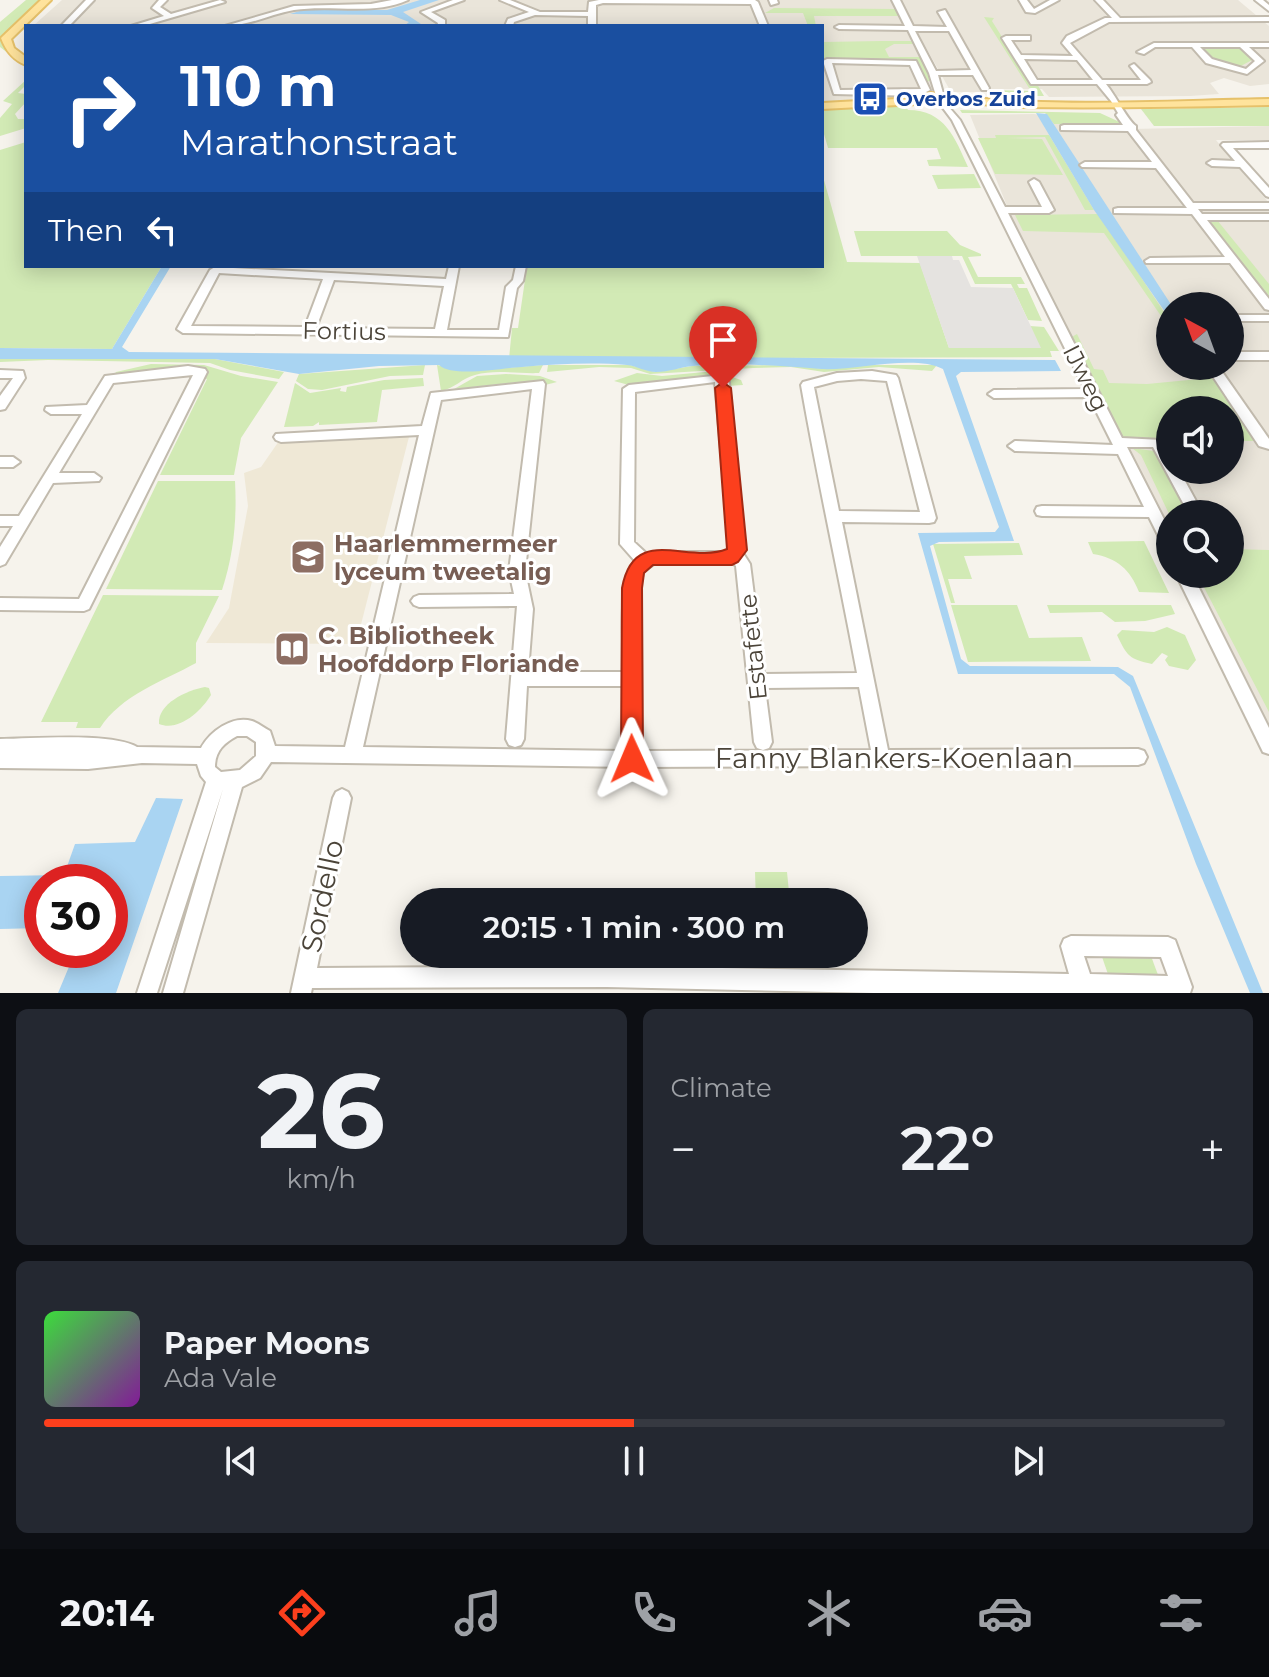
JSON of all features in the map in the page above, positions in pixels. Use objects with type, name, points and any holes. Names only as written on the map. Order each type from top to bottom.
[{"type":"main road","points":[[24,59],[10,49],[6,38],[48,0]]},
{"type":"main road","points":[[824,107],[870,103],[1265,102]]},
{"type":"street","points":[[67,24],[90,0]]},
{"type":"street","points":[[163,0],[156,8],[170,16]]},
{"type":"street","points":[[238,24],[294,8],[333,3],[384,5],[404,0]]},
{"type":"street","points":[[442,24],[425,12],[460,0]]},
{"type":"street","points":[[504,0],[534,13]]},
{"type":"street","points":[[896,0],[933,73],[937,103]]},
{"type":"street","points":[[1023,0],[1029,10],[1035,11],[1055,0]]},
{"type":"street","points":[[1099,0],[1117,19]]},
{"type":"street","points":[[1259,0],[1269,9]]},
{"type":"street","points":[[592,24],[592,4],[612,1],[709,1],[754,2],[763,24]]},
{"type":"street","points":[[142,24],[221,2]]},
{"type":"street","points":[[942,12],[985,88]]},
{"type":"street","points":[[510,24],[534,13],[591,14]]},
{"type":"street","points":[[1269,19],[1195,22],[1117,19],[1101,21],[1066,43],[1269,307]]},
{"type":"street","points":[[926,25],[950,27]]},
{"type":"street","points":[[840,29],[950,27]]},
{"type":"street","points":[[1207,34],[1219,45]]},
{"type":"street","points":[[1027,38],[1006,38],[1034,82],[1099,85],[1147,82],[1134,66]]},
{"type":"street","points":[[1141,52],[1154,45],[1269,45]]},
{"type":"street","points":[[1194,45],[1209,61],[1247,72],[1260,61],[1242,45]]},
{"type":"street","points":[[1018,57],[1079,58]]},
{"type":"street","points":[[827,61],[913,63],[926,90],[918,93],[837,92],[834,83],[827,61]]},
{"type":"street","points":[[949,68],[975,70]]},
{"type":"street","points":[[933,73],[975,70]]},
{"type":"street","points":[[824,83],[834,83]]},
{"type":"street","name":"IJweg","points":[[937,103],[957,125],[1156,518]]},
{"type":"street","points":[[1064,128],[1129,123]]},
{"type":"street","points":[[1269,145],[1226,145],[1269,194]]},
{"type":"street","points":[[1212,163],[1242,164]]},
{"type":"street","points":[[1085,165],[1160,165]]},
{"type":"street","points":[[1001,210],[1049,210],[1034,182]]},
{"type":"street","points":[[1196,212],[1269,206]]},
{"type":"street","points":[[1118,211],[1269,217]]},
{"type":"street","points":[[1150,261],[1234,260]]},
{"type":"street","points":[[440,333],[454,268]]},
{"type":"street","name":"Fortius","points":[[330,276],[215,270],[183,329],[504,334],[512,287],[518,281],[521,268]]},
{"type":"street","points":[[309,331],[330,276],[450,283]]},
{"type":"street","points":[[1244,318],[1269,318]]},
{"type":"street","points":[[1244,356],[1269,356]]},
{"type":"street","points":[[0,560],[109,379],[188,370],[201,372],[84,605],[0,604]]},
{"type":"street","points":[[0,374],[19,374],[0,406]]},
{"type":"street","points":[[833,516],[929,518],[892,378],[881,375],[817,381],[807,385],[881,759]]},
{"type":"street","name":"Estafette","points":[[644,561],[627,544],[629,389],[718,378],[723,382],[738,544],[735,555],[743,564],[763,742]]},
{"type":"street","points":[[1222,380],[1267,446]]},
{"type":"street","points":[[352,755],[435,396],[539,384],[517,571],[524,600],[515,739]]},
{"type":"street","points":[[994,394],[1093,393]]},
{"type":"street","points":[[51,410],[92,409]]},
{"type":"street","points":[[281,437],[425,430]]},
{"type":"street","points":[[1015,446],[1156,443]]},
{"type":"street","points":[[50,478],[94,478]]},
{"type":"street","points":[[1042,511],[1153,512]]},
{"type":"street","points":[[0,521],[24,521]]},
{"type":"street","points":[[632,759],[632,588],[635,570],[644,561],[653,558],[725,558],[735,555]]},
{"type":"street","points":[[1191,588],[1269,746]]},
{"type":"street","points":[[419,601],[524,600]]},
{"type":"street","points":[[519,679],[632,679]]},
{"type":"street","points":[[756,681],[867,680]]},
{"type":"street","points":[[239,728],[249,728],[264,737],[266,754],[255,771],[225,781],[207,770],[206,756],[218,738],[239,728]]},
{"type":"street","points":[[0,747],[94,747],[142,755]]},
{"type":"street","name":"Fanny Blankers-Koenlaan","points":[[266,754],[632,759],[1138,757]]},
{"type":"street","points":[[0,760],[88,761],[142,755],[206,756]]},
{"type":"street","points":[[147,993],[225,781]]},
{"type":"street","points":[[173,993],[225,781]]},
{"type":"street","name":"Sordello","points":[[303,985],[342,798]]},
{"type":"street","points":[[303,985],[493,986],[584,977],[1083,988],[1182,987],[1168,947],[1071,946],[1083,988]]},
{"type":"shaded area","points":[[62,0],[897,0],[947,103],[824,104],[824,24],[35,24]]},
{"type":"shaded area","points":[[899,0],[1238,0],[1269,26],[1269,84],[1250,86],[1224,78],[1210,83],[1219,94],[1190,96],[1049,97],[1042,89],[951,92]]},
{"type":"shaded area","points":[[1034,114],[1132,129],[1269,126],[1269,140],[1216,140],[1269,203],[1269,745],[1191,588],[1244,588],[1244,500],[1156,500],[1156,518],[1033,270],[970,115]]},
{"type":"shaded area","points":[[917,256],[952,256],[953,260],[959,260],[971,287],[1013,288],[1041,348],[949,348]]},
{"type":"shaded area","name":"Haarlemmermeer lyceum tweetalig","points":[[410,433],[356,644],[206,643],[229,608],[248,506],[244,473],[261,467],[279,441]]},
{"type":"green space","points":[[26,0],[44,0],[4,38],[24,65],[0,47],[0,22]]},
{"type":"green space","points":[[774,8],[897,9],[900,16],[814,16],[816,24],[807,24],[803,13],[765,13]]},
{"type":"green space","points":[[984,17],[994,18],[992,21],[1029,80],[1037,84],[1044,96],[997,96],[992,90],[1031,91]]},
{"type":"green space","points":[[913,41],[915,44],[894,44],[885,49],[889,57],[922,57],[931,80],[925,83],[916,60],[824,60],[824,42]]},
{"type":"green space","points":[[1203,48],[1241,48],[1252,60],[1239,67],[1215,60]]},
{"type":"green space","points":[[24,82],[24,87],[18,93],[24,94],[24,104],[15,114],[18,119],[24,119],[24,129],[0,136],[0,118],[12,104],[3,101]]},
{"type":"green space","points":[[905,105],[908,110],[931,115],[940,120],[953,136],[968,167],[929,166],[927,160],[941,159],[937,148],[828,148],[824,134],[824,109]]},
{"type":"green space","points":[[1269,107],[1269,126],[1154,126],[1141,109]]},
{"type":"green space","points":[[960,110],[1100,113],[1124,124],[1054,124],[1045,113],[962,113]]},
{"type":"green space","points":[[995,135],[1049,135],[1094,210],[1085,210],[1045,137],[1005,138],[1042,139],[1063,175],[995,174],[978,138],[996,138]]},
{"type":"green space","points":[[24,143],[24,268],[161,268],[112,349],[0,348],[0,150]]},
{"type":"green space","points":[[974,174],[981,188],[938,189],[932,175]]},
{"type":"green space","points":[[824,180],[847,262],[920,263],[949,348],[1040,348],[1030,326],[1044,327],[1059,351],[1050,351],[1052,357],[509,359],[512,328],[518,328],[527,268],[824,268]]},
{"type":"green space","points":[[1099,214],[1156,300],[1156,309],[1104,233],[1023,231],[1015,215]]},
{"type":"green space","points":[[1217,220],[1269,284],[1269,298],[1207,221]]},
{"type":"green space","points":[[854,231],[947,231],[960,245],[981,254],[968,257],[978,277],[1021,277],[1025,284],[1017,284],[1019,288],[1027,288],[1042,321],[1028,320],[1011,284],[975,284],[962,256],[861,256]]},
{"type":"green space","points":[[1077,334],[1094,369],[1103,370],[1109,383],[1214,380],[1228,396],[1156,396],[1156,440],[1130,440],[1119,436],[1070,338]]},
{"type":"green space","points":[[0,359],[215,359],[284,372],[279,379],[210,363],[0,362]]},
{"type":"green space","points":[[151,364],[204,365],[241,376],[278,382],[241,438],[234,475],[160,475],[207,379],[202,378],[204,372],[112,377],[116,372]]},
{"type":"green space","points":[[425,365],[423,375],[390,376],[322,390],[308,389],[296,381],[299,374]]},
{"type":"green space","points":[[437,365],[467,371],[543,365],[539,373],[475,375],[441,391]]},
{"type":"green space","points":[[548,365],[630,365],[655,372],[692,366],[797,365],[823,369],[857,365],[937,365],[932,371],[879,367],[824,372],[791,367],[650,374],[631,368],[599,367],[547,372]]},
{"type":"green space","points":[[715,371],[741,380],[743,385],[727,386],[722,376],[715,375],[629,385],[614,381],[637,373],[662,376]]},
{"type":"green space","points":[[477,376],[540,376],[557,382],[545,385],[539,380],[454,389]]},
{"type":"green space","points":[[423,378],[424,386],[382,390],[377,422],[319,425],[319,422],[313,426],[284,427],[295,383],[310,393],[341,388],[340,391],[346,392],[347,387],[384,380]]},
{"type":"green space","points":[[1244,423],[1257,441],[1244,441]]},
{"type":"green space","points":[[1132,448],[1154,451],[1156,484],[1172,484],[1181,500],[1162,500],[1141,455]]},
{"type":"green space","points":[[158,481],[235,481],[234,536],[222,590],[106,589]]},
{"type":"green space","points":[[1144,541],[1156,566],[1156,588],[1167,588],[1169,593],[1139,592],[1127,571],[1109,558],[1093,554],[1088,542]]},
{"type":"green space","points":[[1019,543],[1023,555],[964,556],[972,579],[948,579],[955,603],[951,603],[933,544]]},
{"type":"green space","points":[[1244,549],[1269,550],[1269,712],[1204,588],[1244,588]]},
{"type":"green space","points":[[103,595],[219,596],[196,643],[196,663],[130,698],[100,728],[76,728],[78,722],[41,722]]},
{"type":"green space","points":[[951,605],[1017,605],[1029,638],[1082,637],[1091,661],[968,662]]},
{"type":"green space","points":[[1047,605],[1171,605],[1175,614],[1145,621],[1115,622],[1102,612],[1050,613]]},
{"type":"green space","points":[[1167,627],[1185,635],[1196,660],[1188,670],[1169,666],[1165,660],[1168,656],[1162,653],[1152,664],[1133,658],[1117,635],[1122,630],[1154,632]]},
{"type":"green space","points":[[209,688],[211,695],[195,713],[182,723],[159,724],[168,704],[190,691]]},
{"type":"green space","points":[[755,872],[787,872],[789,888],[756,888]]},
{"type":"green space","points":[[1101,954],[1151,956],[1161,983],[1110,980]]},
{"type":"water","points":[[420,0],[439,0],[403,12],[421,24],[406,24],[409,22],[391,15],[290,14],[303,10],[387,10]]},
{"type":"water","points":[[1036,113],[1047,114],[1163,292],[1156,292],[1156,299],[1094,210]]},
{"type":"water","points":[[161,268],[170,268],[122,347],[129,352],[1055,360],[1061,371],[961,372],[956,376],[1014,541],[939,542],[930,546],[961,659],[970,666],[1118,667],[1133,676],[1263,993],[1250,993],[1196,864],[1130,687],[1114,674],[958,674],[918,533],[995,532],[999,527],[943,369],[916,363],[835,369],[725,364],[656,372],[627,365],[588,364],[466,372],[439,365],[379,366],[299,374],[215,359],[0,359],[0,348],[112,349]]},
{"type":"water","points":[[156,798],[183,799],[128,958],[128,864],[68,864],[75,844],[135,842]]},
{"type":"water","points":[[0,876],[24,876],[24,928],[0,929]]},
{"type":"water","points":[[68,968],[125,968],[116,993],[58,993]]},
{"type":"place","name":"Overbos Zuid","points":[[870,99]]},
{"type":"place","name":"Haarlemmermeer lyceum tweetalig","points":[[308,557]]},
{"type":"place","name":"C. Bibliotheek Hoofddorp Floriande","points":[[292,649]]},
{"type":"route","points":[[632,759],[632,588],[635,570],[644,561],[653,558],[725,558],[732,557],[737,550],[723,388]]}]
